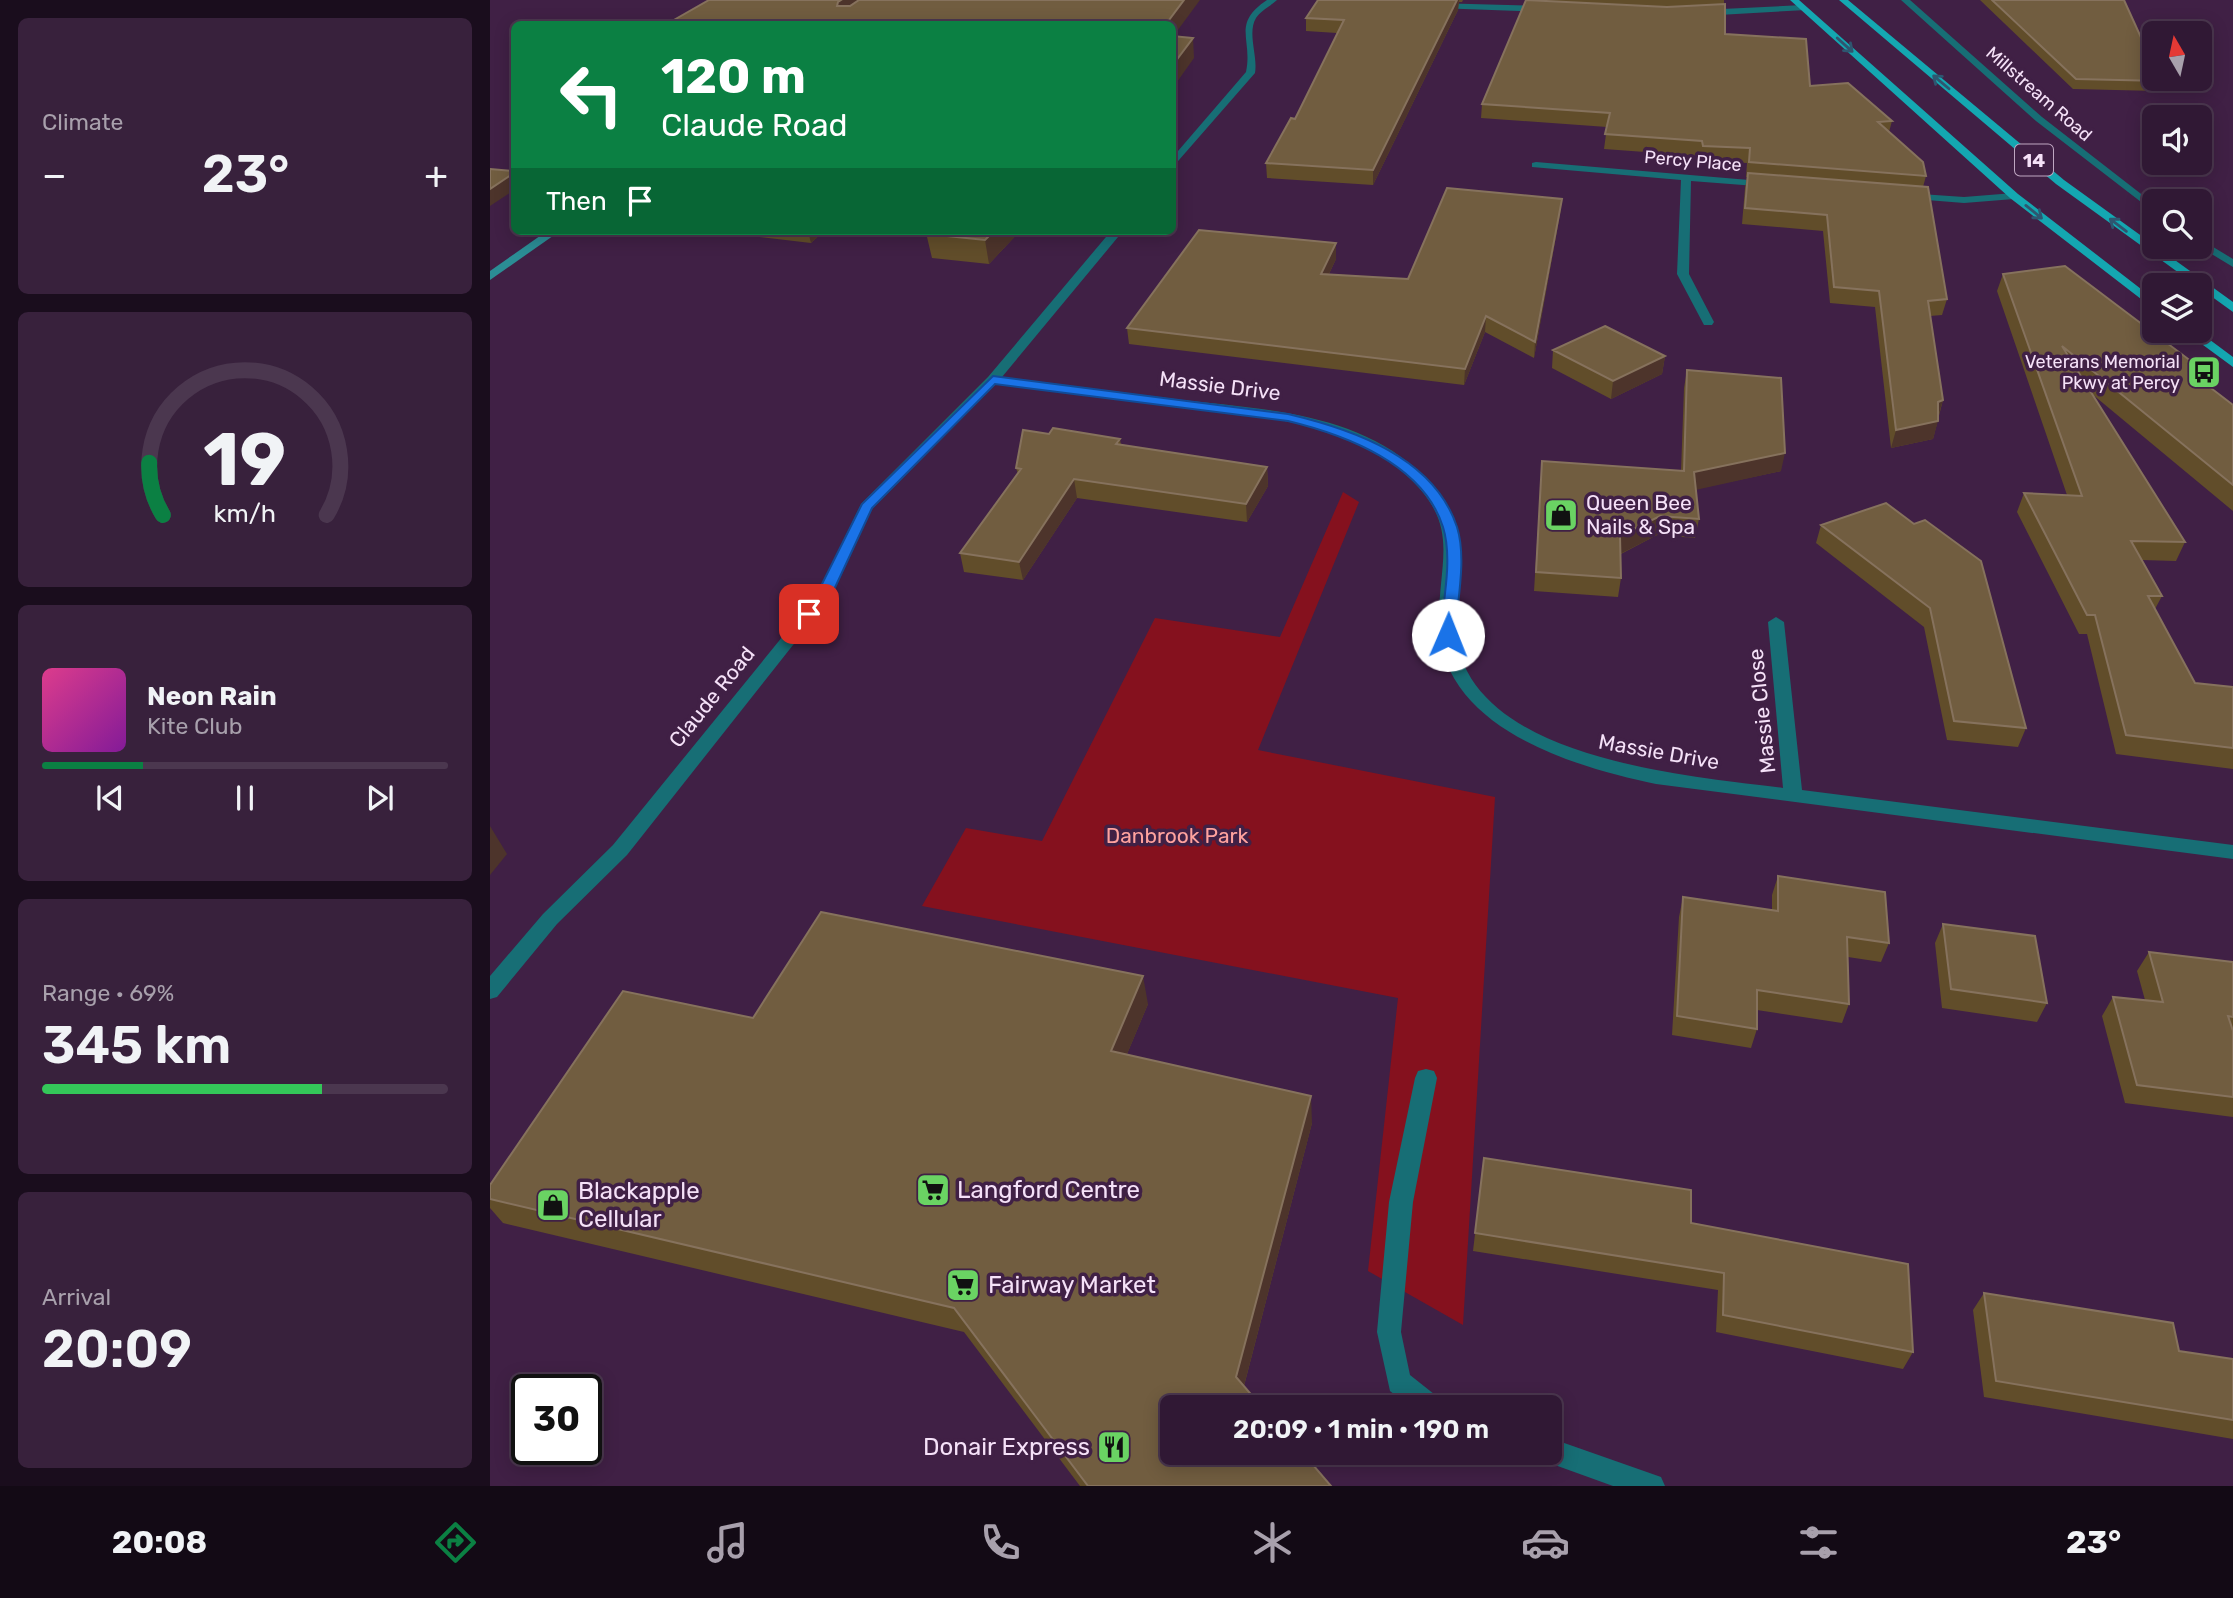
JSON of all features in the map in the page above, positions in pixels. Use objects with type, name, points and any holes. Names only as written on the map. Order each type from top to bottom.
[{"type":"main road","name":"14","points":[[1843,0],[2060,182],[2233,308]]},
{"type":"main road","name":"14","points":[[1798,4],[2014,197],[2142,295]]},
{"type":"main road","points":[[2206,343],[2233,363]]},
{"type":"street","points":[[1176,160],[1250,73],[1252,65],[1248,26],[1253,16],[1273,0]]},
{"type":"street","name":"Millstream Road","points":[[1905,0],[2039,119],[2142,200]]},
{"type":"street","points":[[1420,4],[1549,9]]},
{"type":"street","points":[[1688,14],[1798,4]]},
{"type":"street","name":"Percy Place","points":[[1536,165],[1783,186]]},
{"type":"street","points":[[1686,178],[1683,274],[1708,322]]},
{"type":"street","points":[[1895,195],[1964,200],[2014,197]]},
{"type":"street","points":[[490,276],[548,235]]},
{"type":"street","name":"Claude Road","points":[[490,991],[550,919],[620,850],[825,594],[866,507],[993,380],[1114,235]]},
{"type":"street","points":[[2212,250],[2233,264]]},
{"type":"street","name":"Massie Drive","points":[[993,380],[1288,418],[1323,426],[1376,448],[1399,462],[1420,481],[1438,503],[1450,528],[1453,555],[1447,610],[1456,664],[1474,692],[1505,720],[1539,742],[1585,762],[1616,770],[1793,795],[2233,852]]},
{"type":"street","name":"Massie Close","points":[[1776,622],[1793,795]]},
{"type":"street","points":[[1415,1395],[1399,1382],[1389,1332],[1401,1202],[1426,1078]]},
{"type":"street","points":[[1562,1455],[1652,1486]]},
{"type":"green space","name":"Danbrook Park","points":[[1343,492],[1359,502],[1258,750],[1495,797],[1463,1325],[1368,1271],[1398,998],[922,906],[966,828],[1042,841],[1155,618],[1280,637]]},
{"type":"building","points":[[709,0],[841,0],[837,6],[850,6],[859,0],[1184,0],[1168,21],[672,21]]},
{"type":"building","points":[[1318,0],[1457,0],[1373,170],[1266,163],[1291,118],[1295,119],[1344,20],[1306,18]]},
{"type":"building","points":[[1526,0],[1667,7],[1725,4],[1725,34],[1806,39],[1810,86],[1848,83],[1892,121],[1878,122],[1923,162],[1926,176],[1749,162],[1750,148],[1703,146],[1702,141],[1605,134],[1610,113],[1482,104]]},
{"type":"building","points":[[1992,0],[2124,0],[2142,40],[2142,81],[2076,79]]},
{"type":"building","points":[[1176,36],[1193,38],[1176,61]]},
{"type":"building","points":[[490,169],[511,171],[511,175],[490,189]]},
{"type":"building","points":[[1748,173],[1928,187],[1947,299],[1928,301],[1943,400],[1938,402],[1938,421],[1896,430],[1879,291],[1834,287],[1827,215],[1745,208]]},
{"type":"building","points":[[1447,188],[1562,199],[1535,342],[1486,316],[1465,369],[1127,328],[1199,230],[1336,243],[1321,274],[1408,279]]},
{"type":"building","points":[[937,235],[990,235],[985,240]]},
{"type":"building","points":[[2065,266],[2142,324],[2142,343],[2167,343],[2216,380],[2203,382],[2233,405],[2233,485],[2062,346],[2185,542],[2131,541],[2162,596],[2148,596],[2195,683],[2233,687],[2233,748],[2126,735],[2095,615],[2087,615],[2024,493],[2082,496],[2003,274]]},
{"type":"building","points":[[1605,326],[1665,356],[1613,381],[1553,350]]},
{"type":"building","points":[[1687,370],[1781,378],[1785,453],[1694,472],[1699,519],[1660,516],[1620,536],[1621,578],[1536,572],[1542,461],[1684,471]]},
{"type":"building","points":[[1053,428],[1120,439],[1116,444],[1267,467],[1246,504],[1074,479],[1019,562],[960,553],[1021,469],[1016,468],[1023,430],[1049,434]]},
{"type":"building","points":[[1886,503],[1914,524],[1925,520],[1981,561],[2026,728],[1954,721],[1930,608],[1821,525]]},
{"type":"building","points":[[1778,876],[1885,892],[1889,943],[1847,937],[1849,1004],[1757,990],[1757,1029],[1677,1016],[1683,897],[1778,911]]},
{"type":"building","points":[[821,912],[1143,976],[1111,1051],[1311,1096],[1236,1377],[1252,1395],[1160,1395],[1160,1465],[1313,1465],[1331,1486],[1088,1486],[954,1308],[490,1199],[490,1185],[623,991],[753,1018]]},
{"type":"building","points":[[1943,924],[2035,936],[2047,1003],[1951,989]]},
{"type":"building","points":[[2149,952],[2233,962],[2233,1017],[2228,1016],[2233,1031],[2233,1097],[2137,1085],[2113,997],[2163,1002]]},
{"type":"building","points":[[1484,1158],[1691,1190],[1691,1223],[1908,1264],[1913,1352],[1723,1315],[1724,1273],[1475,1233]]},
{"type":"building","points":[[1984,1293],[2173,1323],[2179,1351],[2233,1359],[2233,1420],[1996,1381]]},
{"type":"place","name":"Veterans Memorial Pkwy at Percy","points":[[2204,372]]},
{"type":"place","name":"Queen Bee Nails & Spa","points":[[1561,515]]},
{"type":"place","name":"Langford Centre","points":[[933,1190]]},
{"type":"place","name":"Blackapple Cellular","points":[[553,1205]]},
{"type":"place","name":"Fairway Market","points":[[963,1285]]},
{"type":"place","name":"Donair Express","points":[[1114,1447]]},
{"type":"route","points":[[809,614],[825,594],[866,507],[993,380],[1288,418],[1323,426],[1376,448],[1399,462],[1420,481],[1438,503],[1450,528],[1453,555],[1447,610],[1448,635]]}]
